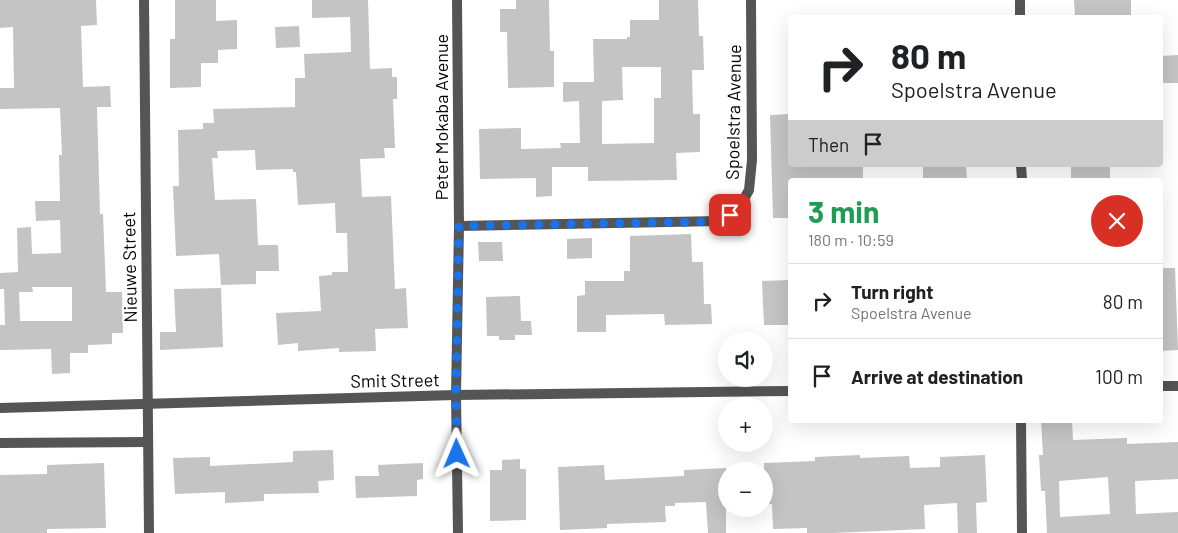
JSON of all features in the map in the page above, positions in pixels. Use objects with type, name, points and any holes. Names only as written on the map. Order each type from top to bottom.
[{"type":"street","name":"Nieuwe Street","points":[[144,0],[149,533]]},
{"type":"street","name":"Peter Mokaba Avenue","points":[[457,0],[459,226],[456,395],[458,533]]},
{"type":"street","name":"Spoelstra Avenue","points":[[459,226],[722,221],[739,208],[749,190],[752,160],[751,0]]},
{"type":"street","points":[[1020,0],[1020,15]]},
{"type":"street","points":[[1163,386],[1178,386]]},
{"type":"street","name":"Smit Street","points":[[0,408],[456,395],[788,391]]},
{"type":"street","points":[[1021,423],[1022,533]]},
{"type":"street","points":[[0,443],[148,442]]},
{"type":"building","points":[[0,0],[96,0],[97,25],[81,26],[83,87],[110,86],[111,107],[97,107],[100,214],[103,214],[106,292],[122,292],[123,333],[112,333],[112,344],[88,345],[88,353],[70,353],[70,373],[52,374],[51,349],[0,350],[0,325],[5,325],[4,289],[0,289],[0,273],[18,272],[17,228],[31,227],[32,254],[61,253],[60,220],[36,221],[35,201],[60,201],[59,155],[62,155],[60,108],[0,109],[0,88],[14,88],[13,27],[0,28]],"holes":[[[32,287],[72,287],[72,321],[20,321],[19,292],[33,292]]]},
{"type":"building","points":[[175,0],[216,0],[216,21],[237,20],[237,49],[218,50],[218,63],[201,63],[201,87],[170,88],[170,39],[175,39]]},
{"type":"building","points":[[312,0],[368,0],[370,69],[392,68],[392,77],[397,77],[397,99],[393,99],[395,148],[384,148],[385,158],[360,159],[362,197],[391,196],[395,289],[406,288],[408,328],[375,329],[376,351],[339,352],[339,348],[298,351],[298,343],[278,345],[276,313],[321,311],[319,276],[332,275],[332,272],[348,272],[347,233],[336,233],[335,203],[298,205],[296,172],[293,172],[293,169],[256,170],[255,150],[217,151],[218,158],[212,158],[215,200],[256,199],[258,245],[278,245],[279,271],[256,271],[256,284],[221,285],[219,254],[176,256],[173,186],[179,186],[178,130],[203,129],[203,123],[214,123],[213,109],[295,107],[295,78],[305,78],[304,54],[351,52],[350,17],[312,18]]},
{"type":"building","points":[[516,0],[549,0],[550,51],[554,51],[554,87],[508,88],[507,32],[500,32],[500,9],[516,9]]},
{"type":"building","points":[[659,0],[698,0],[699,36],[703,36],[704,70],[692,70],[693,114],[700,114],[700,152],[676,153],[677,180],[588,181],[588,167],[552,167],[552,196],[536,197],[536,178],[480,179],[479,129],[521,128],[521,149],[561,148],[560,143],[580,143],[579,101],[563,102],[563,82],[594,82],[593,39],[627,39],[627,37],[630,37],[630,20],[659,20]],"holes":[[[622,67],[661,67],[661,98],[654,98],[654,143],[602,144],[602,101],[623,100]]]},
{"type":"building","points":[[1074,0],[1131,0],[1131,15],[1075,15]]},
{"type":"building","points":[[299,26],[300,47],[276,48],[275,27]]},
{"type":"building","points":[[1178,55],[1178,83],[1163,83],[1163,56]]},
{"type":"building","points":[[788,114],[788,167],[863,167],[863,178],[788,178],[788,218],[773,218],[770,115]]},
{"type":"building","points":[[923,167],[966,167],[967,178],[923,178]]},
{"type":"building","points":[[1071,167],[1110,167],[1110,178],[1071,178]]},
{"type":"building","points":[[691,234],[692,262],[703,262],[704,304],[711,304],[712,324],[665,325],[664,314],[606,315],[606,332],[577,332],[577,296],[585,295],[585,281],[624,281],[624,271],[630,271],[630,236]]},
{"type":"building","points":[[592,238],[592,258],[567,259],[567,239]]},
{"type":"building","points":[[478,242],[502,242],[503,261],[479,261]]},
{"type":"building","points":[[1163,268],[1175,268],[1178,350],[1163,351]]},
{"type":"building","points":[[788,280],[788,325],[764,325],[762,281]]},
{"type":"building","points":[[221,288],[223,347],[160,350],[160,332],[176,332],[174,289]]},
{"type":"building","points":[[520,296],[521,321],[531,321],[532,335],[515,335],[515,340],[499,340],[499,336],[487,336],[486,297]]},
{"type":"building","points":[[1041,423],[1072,423],[1073,440],[1127,438],[1127,444],[1178,442],[1178,479],[1135,481],[1136,514],[1178,512],[1178,533],[1047,533],[1045,491],[1041,491],[1039,455],[1043,455]],"holes":[[[1108,477],[1110,514],[1060,517],[1059,481]]]},
{"type":"building","points":[[333,450],[334,480],[318,481],[319,493],[264,494],[264,501],[225,503],[225,492],[175,494],[173,458],[210,457],[210,466],[293,462],[293,451]]},
{"type":"building","points":[[860,455],[860,458],[909,456],[910,468],[940,467],[940,457],[985,455],[987,502],[976,503],[977,533],[958,533],[957,503],[924,505],[925,529],[807,533],[807,528],[773,529],[773,463],[815,461],[815,457]]},
{"type":"building","points":[[520,459],[520,469],[526,469],[526,520],[490,521],[490,470],[502,470],[502,460]]},
{"type":"building","points":[[104,463],[106,528],[47,529],[47,533],[0,533],[0,475],[47,474],[47,465]]},
{"type":"building","points":[[423,463],[423,479],[417,480],[417,496],[356,498],[355,476],[379,476],[378,465]]},
{"type":"building","points":[[604,465],[605,480],[684,476],[684,470],[718,468],[718,517],[726,517],[726,533],[708,533],[706,502],[675,503],[675,506],[665,506],[666,522],[607,524],[607,528],[560,530],[558,467]]},
{"type":"route","points":[[457,454],[456,395],[459,226],[722,221],[730,215]]}]
